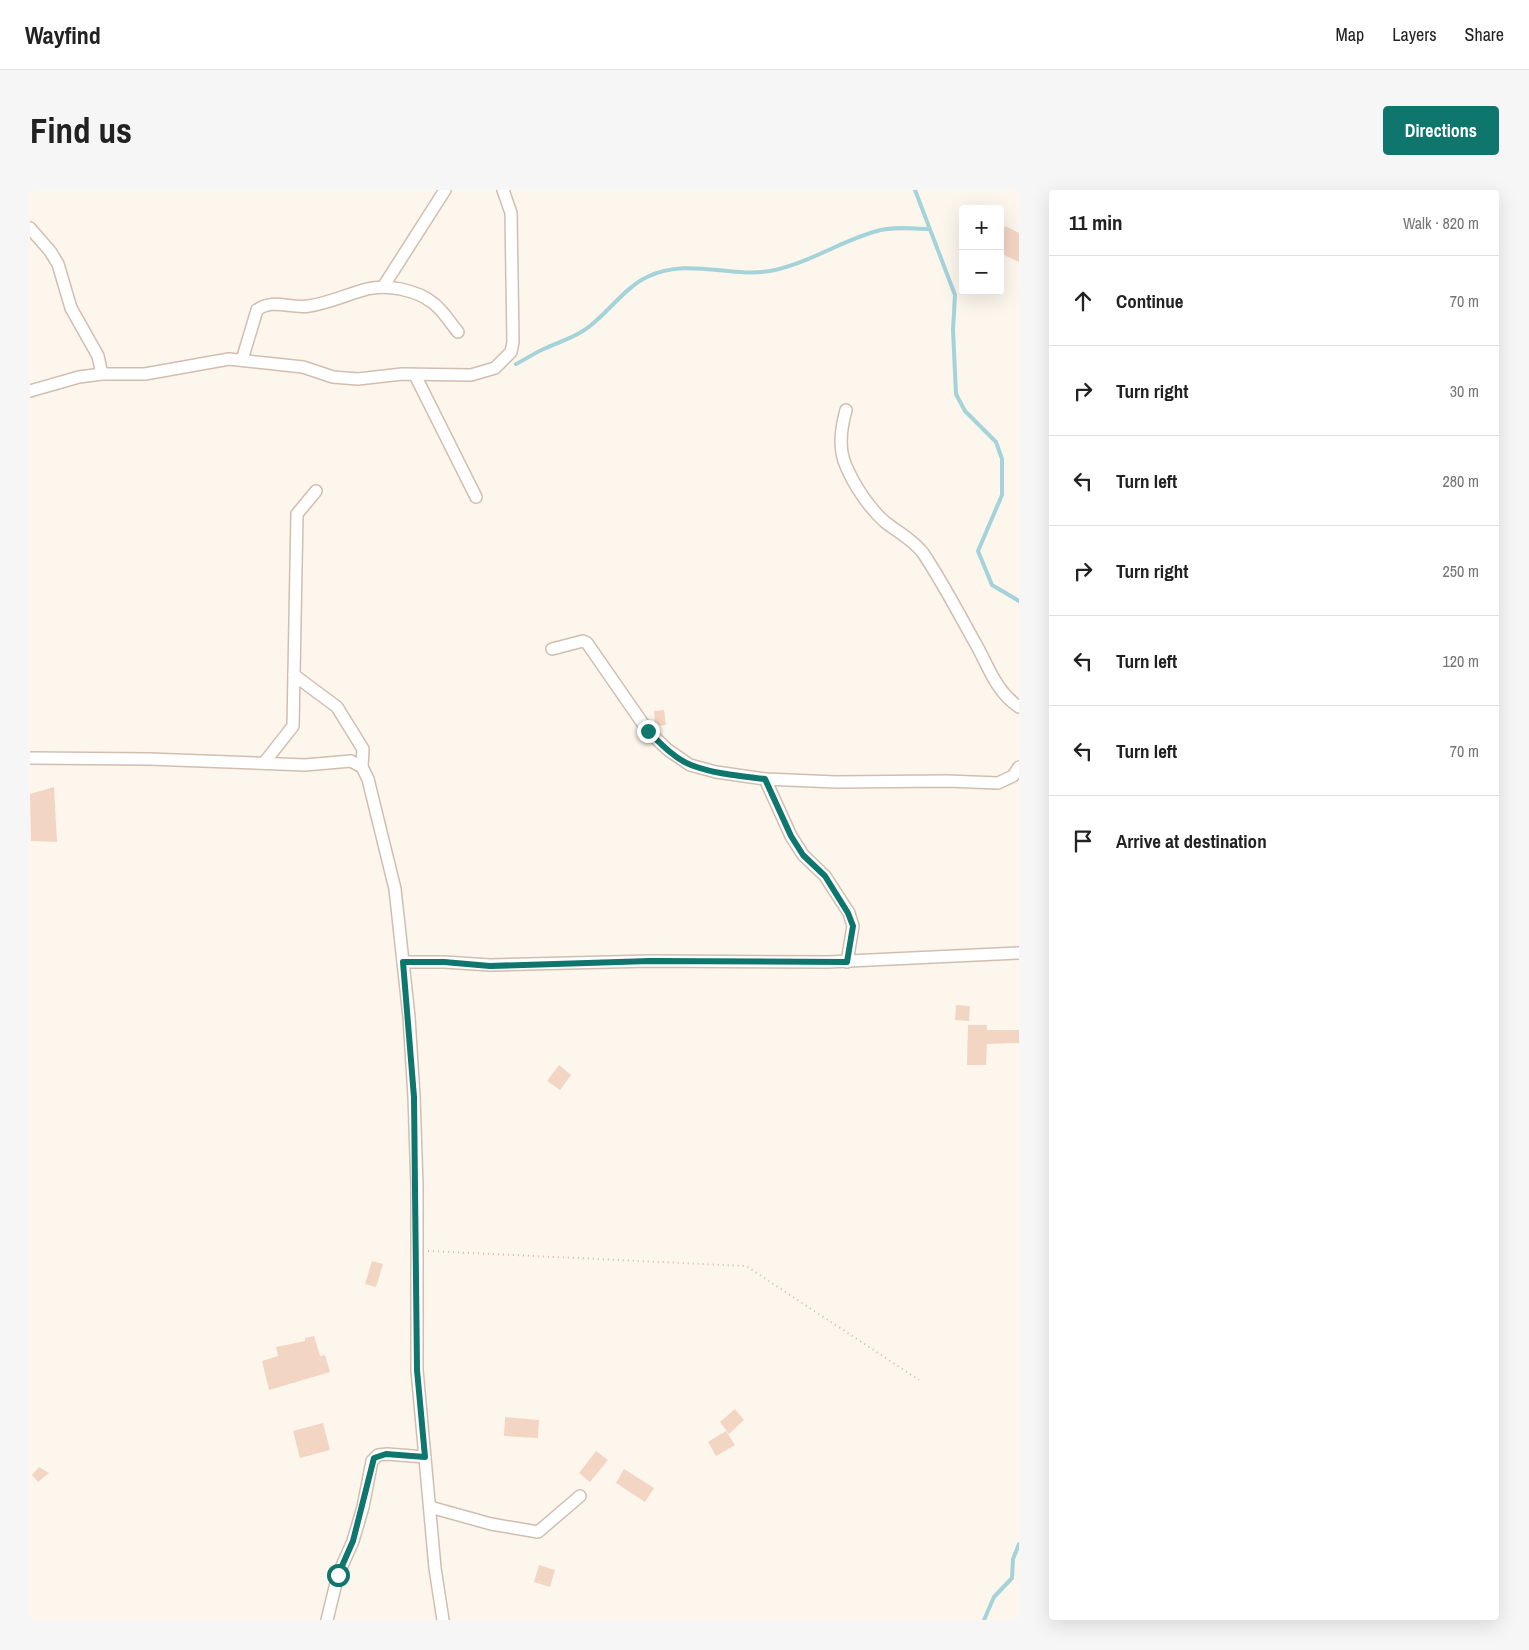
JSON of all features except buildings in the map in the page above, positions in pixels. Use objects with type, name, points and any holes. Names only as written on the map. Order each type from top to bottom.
[{"type":"street","points":[[383,286],[446,190]]},
{"type":"street","points":[[30,391],[70,379],[102,374],[145,374],[218,360],[242,360],[303,367],[332,377],[358,380],[415,374],[485,372],[504,361],[511,352],[511,213],[503,190]]},
{"type":"street","points":[[30,228],[58,264],[71,308],[98,356],[102,374]]},
{"type":"street","points":[[242,360],[257,310],[264,305],[272,303],[301,307],[317,305],[383,286],[398,289],[434,303],[458,332]]},
{"type":"street","points":[[415,374],[476,498]]},
{"type":"street","points":[[846,410],[841,427],[845,465],[873,509],[886,522],[912,540],[924,555],[974,640],[1002,693],[1019,707]]},
{"type":"street","points":[[264,763],[293,726],[297,514],[316,491]]},
{"type":"street","points":[[552,649],[583,641],[586,643],[648,731],[668,750],[690,765],[716,772],[765,779],[836,782],[947,781],[998,783],[1013,776],[1019,767]]},
{"type":"street","points":[[294,676],[337,707],[363,749],[362,767],[368,779],[395,889],[414,1097],[417,1370],[434,1568],[443,1620]]},
{"type":"street","points":[[30,758],[305,765],[351,761],[362,767]]},
{"type":"street","points":[[765,779],[791,836],[803,855],[825,876],[848,913],[853,926],[847,962]]},
{"type":"street","points":[[403,962],[444,962],[490,966],[650,961],[847,962],[1019,953]]},
{"type":"street","points":[[327,1620],[338,1575],[353,1541],[363,1507],[372,1461],[378,1455],[386,1454],[425,1457]]},
{"type":"street","points":[[430,1507],[492,1524],[538,1532],[580,1496]]},
{"type":"path","points":[[416,1250],[746,1266],[919,1380]]},
{"type":"waterway","points":[[915,190],[955,295],[953,330],[956,394],[965,411],[996,442],[1002,459],[1002,495],[978,551],[992,585],[1019,601]]},
{"type":"waterway","points":[[516,364],[538,351],[585,330],[639,281],[662,271],[693,268],[739,272],[770,271],[798,263],[850,240],[883,229],[929,229]]},
{"type":"waterway","points":[[984,1620],[994,1597],[1012,1578],[1013,1559],[1019,1544]]},
{"type":"route","points":[[338,1575],[353,1541],[374,1458],[378,1455],[386,1454],[425,1457],[417,1370],[414,1097],[409,1016],[403,962],[444,962],[490,966],[650,961],[847,962],[853,926],[848,913],[825,876],[803,855],[791,836],[765,779],[716,772],[690,765],[668,750],[648,731]]}]
